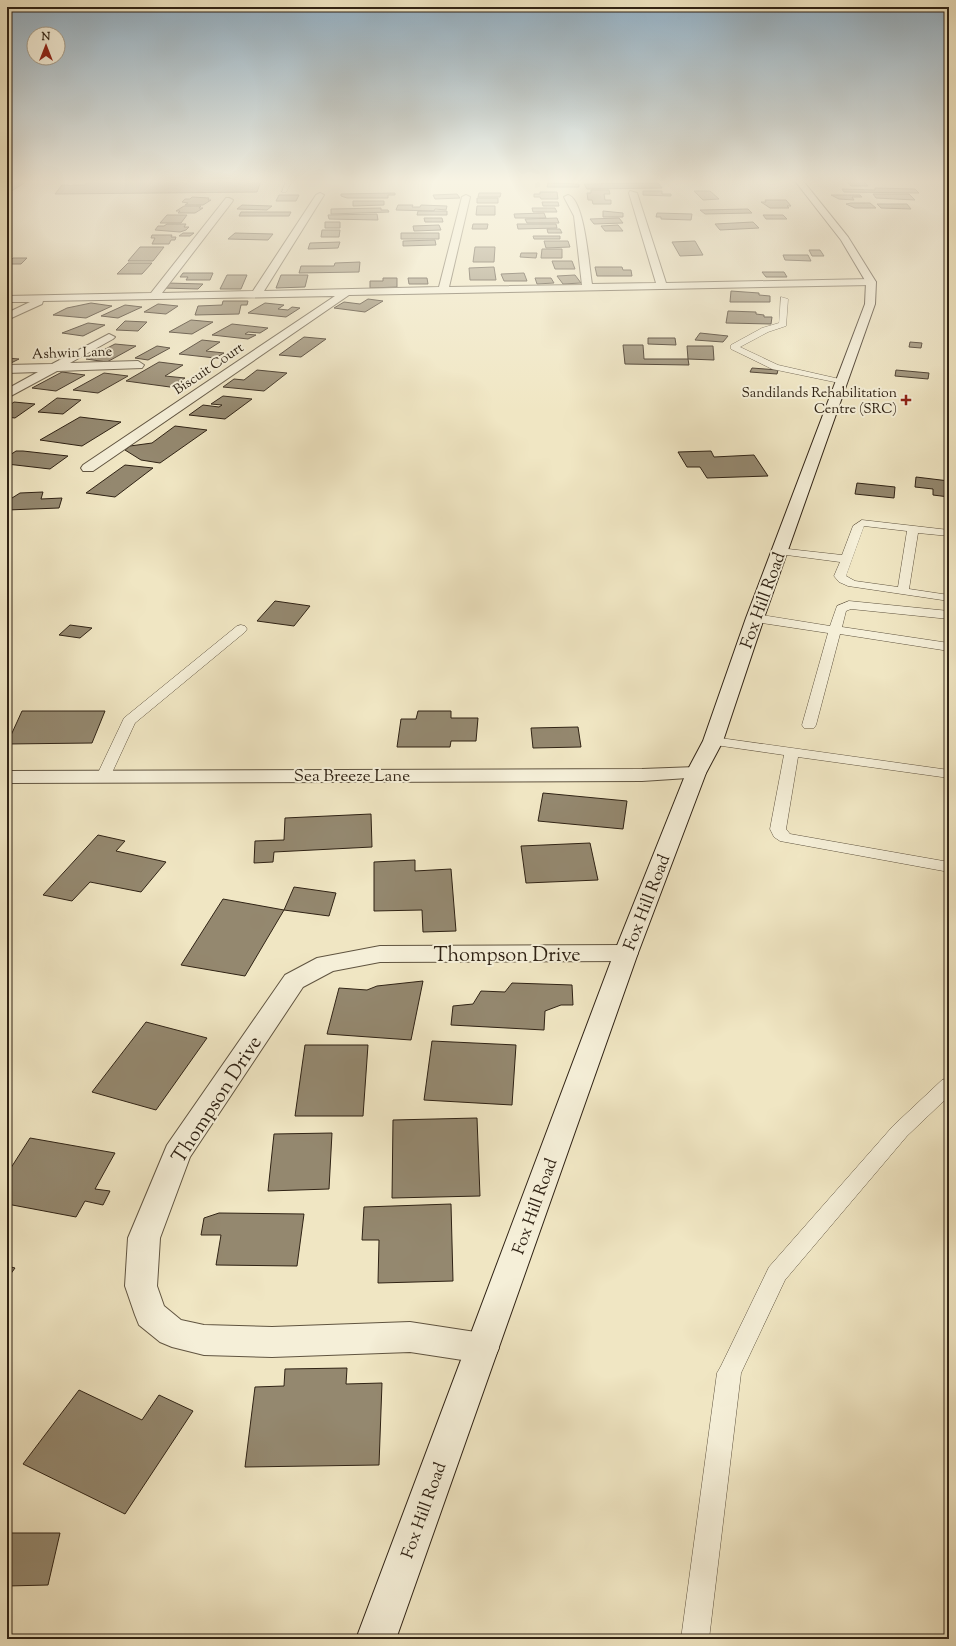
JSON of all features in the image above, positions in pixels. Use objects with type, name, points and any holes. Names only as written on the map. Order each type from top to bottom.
[{"type":"street","points":[[153,297],[183,258]]},
{"type":"street","points":[[256,295],[280,258]]},
{"type":"street","points":[[443,291],[451,258]]},
{"type":"street","points":[[583,258],[587,287]]},
{"type":"street","points":[[653,258],[662,286]]},
{"type":"street","points":[[856,258],[871,282]]},
{"type":"street","points":[[7,299],[871,282]]},
{"type":"street","name":"Fox Hill Road","points":[[376,1639],[626,953],[696,773],[713,741],[779,551],[870,304],[871,282]]},
{"type":"street","name":"Biscuit Court","points":[[88,468],[346,293]]},
{"type":"street","points":[[7,317],[46,299]]},
{"type":"street","points":[[7,394],[109,337]]},
{"type":"street","name":"Ashwin Lane","points":[[7,369],[138,365]]},
{"type":"street","name":"Sea Breeze Lane","points":[[7,777],[104,775],[642,775],[696,773]]},
{"type":"street","name":"Thompson Drive","points":[[482,1348],[410,1337],[272,1342],[204,1340],[172,1332],[151,1315],[142,1286],[144,1238],[177,1153],[294,981],[326,964],[380,954],[626,953]]},
{"type":"lane","points":[[784,299],[783,324],[765,330],[734,347],[775,368],[841,382]]},
{"type":"lane","points":[[949,533],[862,523],[858,526],[840,576],[842,580],[852,584],[949,598]]},
{"type":"lane","points":[[903,591],[913,528]]},
{"type":"lane","points":[[779,551],[845,559]]},
{"type":"lane","points":[[809,725],[841,609],[849,605],[862,605],[949,615]]},
{"type":"lane","points":[[755,618],[949,647]]},
{"type":"lane","points":[[104,775],[129,721],[241,629]]},
{"type":"lane","points":[[713,741],[949,774]]},
{"type":"lane","points":[[792,752],[778,829],[779,834],[785,838],[949,867]]},
{"type":"lane","points":[[695,1639],[729,1373],[777,1274],[900,1131],[949,1085]]},
{"type":"building","points":[[13,258],[27,258],[21,264],[7,264]]},
{"type":"building","points":[[131,258],[156,258],[153,261],[128,261]]},
{"type":"building","points":[[474,258],[494,258],[494,262],[473,262]]},
{"type":"building","points":[[784,258],[809,258],[811,261],[785,260]]},
{"type":"building","points":[[552,261],[572,261],[575,269],[555,269]]},
{"type":"building","points":[[360,262],[359,272],[299,273],[301,266],[334,266],[335,263]]},
{"type":"building","points":[[128,263],[152,263],[142,274],[117,274]]},
{"type":"building","points":[[494,267],[496,280],[470,280],[469,268]]},
{"type":"building","points":[[595,267],[622,267],[623,270],[631,270],[632,276],[597,276]]},
{"type":"building","points":[[762,272],[784,272],[787,277],[766,277]]},
{"type":"building","points":[[183,273],[213,273],[210,280],[186,280],[188,277],[180,277]]},
{"type":"building","points":[[524,273],[527,281],[504,281],[501,274]]},
{"type":"building","points":[[227,275],[247,275],[241,289],[220,289]]},
{"type":"building","points":[[281,275],[308,275],[305,287],[276,288]]},
{"type":"building","points":[[575,275],[581,283],[563,284],[557,276]]},
{"type":"building","points":[[383,278],[397,278],[397,287],[370,288],[370,281],[383,281]]},
{"type":"building","points":[[408,278],[427,278],[428,284],[409,284]]},
{"type":"building","points":[[535,278],[551,278],[554,283],[537,284]]},
{"type":"building","points":[[167,283],[203,284],[198,289],[163,288]]},
{"type":"building","points":[[731,291],[759,293],[759,295],[770,296],[770,302],[730,302]]},
{"type":"building","points":[[368,299],[383,301],[365,312],[334,308],[344,302],[360,304]]},
{"type":"building","points":[[223,301],[248,301],[247,305],[241,305],[239,314],[195,315],[198,306],[222,305]]},
{"type":"building","points":[[91,303],[112,306],[86,318],[53,315],[67,308]]},
{"type":"building","points":[[265,303],[284,305],[278,309],[288,310],[292,307],[300,308],[286,317],[248,313]]},
{"type":"building","points":[[158,304],[178,306],[166,314],[144,312]]},
{"type":"building","points":[[125,305],[142,307],[118,318],[101,316]]},
{"type":"building","points":[[728,311],[756,312],[756,314],[764,315],[764,317],[772,317],[771,324],[726,323]]},
{"type":"building","points":[[191,320],[213,322],[192,334],[169,332]]},
{"type":"building","points":[[125,321],[147,322],[138,331],[116,330]]},
{"type":"building","points":[[88,323],[105,325],[83,336],[62,333]]},
{"type":"building","points":[[232,324],[268,328],[260,333],[248,332],[245,334],[256,335],[248,339],[212,335]]},
{"type":"building","points":[[700,333],[728,336],[723,342],[695,340]]},
{"type":"building","points":[[304,337],[326,339],[301,357],[279,355]]},
{"type":"building","points":[[648,338],[675,338],[676,345],[648,344]]},
{"type":"building","points":[[202,340],[220,342],[206,351],[224,353],[215,358],[179,354]]},
{"type":"building","points":[[910,342],[922,343],[921,348],[909,347]]},
{"type":"building","points":[[115,344],[136,346],[107,362],[86,359]]},
{"type":"building","points":[[623,345],[643,345],[644,359],[688,359],[689,365],[625,364]]},
{"type":"building","points":[[157,346],[170,348],[148,360],[135,358]]},
{"type":"building","points":[[687,346],[713,346],[714,360],[688,359]]},
{"type":"building","points":[[7,358],[19,359],[7,365]]},
{"type":"building","points":[[159,362],[183,365],[165,376],[185,378],[170,387],[126,381]]},
{"type":"building","points":[[752,368],[778,370],[777,374],[750,372]]},
{"type":"building","points":[[257,370],[287,373],[264,391],[223,387],[234,379],[244,380]]},
{"type":"building","points":[[896,370],[929,373],[928,379],[895,376]]},
{"type":"building","points":[[62,372],[85,375],[56,391],[32,388]]},
{"type":"building","points":[[104,373],[128,376],[98,393],[73,390]]},
{"type":"building","points":[[223,396],[252,399],[225,419],[189,415],[203,405],[219,407],[222,405],[211,404]]},
{"type":"building","points":[[57,398],[81,400],[63,414],[38,412]]},
{"type":"building","points":[[14,402],[35,404],[15,418],[7,417],[7,407]]},
{"type":"building","points":[[80,417],[121,422],[82,446],[40,440]]},
{"type":"building","points":[[175,426],[207,430],[160,463],[141,460],[125,450],[130,446],[152,443]]},
{"type":"building","points":[[16,451],[68,456],[50,469],[7,464],[7,457]]},
{"type":"building","points":[[711,451],[714,457],[754,455],[768,476],[707,478],[700,467],[687,467],[678,452]]},
{"type":"building","points":[[125,465],[153,468],[115,497],[86,493]]},
{"type":"building","points":[[916,477],[949,481],[949,497],[933,495],[933,489],[915,487]]},
{"type":"building","points":[[857,483],[895,487],[894,498],[855,494]]},
{"type":"building","points":[[43,492],[41,499],[62,498],[59,508],[7,510],[7,498],[12,498],[20,493]]},
{"type":"building","points":[[275,601],[310,606],[294,626],[257,621]]},
{"type":"building","points":[[70,625],[92,628],[80,638],[59,635]]},
{"type":"building","points":[[22,711],[105,711],[92,743],[7,744]]},
{"type":"building","points":[[418,711],[451,711],[451,718],[478,718],[476,741],[451,741],[450,747],[397,747],[401,719],[416,719]]},
{"type":"building","points":[[578,727],[581,747],[533,748],[531,728]]},
{"type":"building","points":[[543,793],[627,801],[623,829],[538,821]]},
{"type":"building","points":[[371,814],[372,847],[274,852],[273,862],[254,863],[255,841],[284,840],[285,818]]},
{"type":"building","points":[[98,835],[125,841],[116,851],[166,862],[141,892],[90,882],[72,901],[43,895]]},
{"type":"building","points":[[590,843],[598,880],[526,883],[521,846]]},
{"type":"building","points":[[415,860],[415,871],[451,869],[456,931],[423,932],[422,910],[374,911],[374,862]]},
{"type":"building","points":[[294,887],[336,893],[329,916],[284,910]]},
{"type":"building","points":[[223,899],[284,910],[245,976],[181,965]]},
{"type":"building","points":[[423,981],[411,1040],[327,1034],[339,988],[367,990],[377,986]]},
{"type":"building","points":[[512,983],[572,985],[573,1005],[561,1005],[545,1011],[544,1030],[451,1025],[453,1006],[473,1004],[481,991],[505,992]]},
{"type":"building","points":[[146,1022],[207,1038],[156,1110],[92,1092]]},
{"type":"building","points":[[432,1041],[516,1045],[512,1105],[424,1100]]},
{"type":"building","points":[[305,1045],[368,1045],[363,1116],[295,1116]]},
{"type":"building","points":[[477,1118],[480,1196],[392,1198],[393,1120]]},
{"type":"building","points":[[332,1133],[329,1189],[268,1191],[274,1134]]},
{"type":"building","points":[[30,1138],[115,1153],[95,1189],[110,1191],[103,1205],[85,1201],[76,1217],[7,1204],[7,1174]]},
{"type":"building","points":[[451,1204],[453,1281],[378,1283],[379,1240],[362,1240],[364,1207]]},
{"type":"building","points":[[219,1213],[304,1214],[297,1266],[216,1265],[221,1235],[201,1235],[204,1218]]},
{"type":"building","points":[[7,1266],[15,1268],[7,1279]]},
{"type":"building","points":[[347,1368],[346,1384],[382,1383],[379,1465],[245,1467],[255,1387],[284,1386],[285,1369]]},
{"type":"building","points":[[79,1390],[142,1420],[159,1395],[193,1411],[125,1514],[23,1464]]},
{"type":"building","points":[[7,1533],[60,1533],[48,1585],[7,1586]]},
{"type":"place","name":"Sandilands Rehabilitation Centre (SRC)","points":[[906,400]]}]
